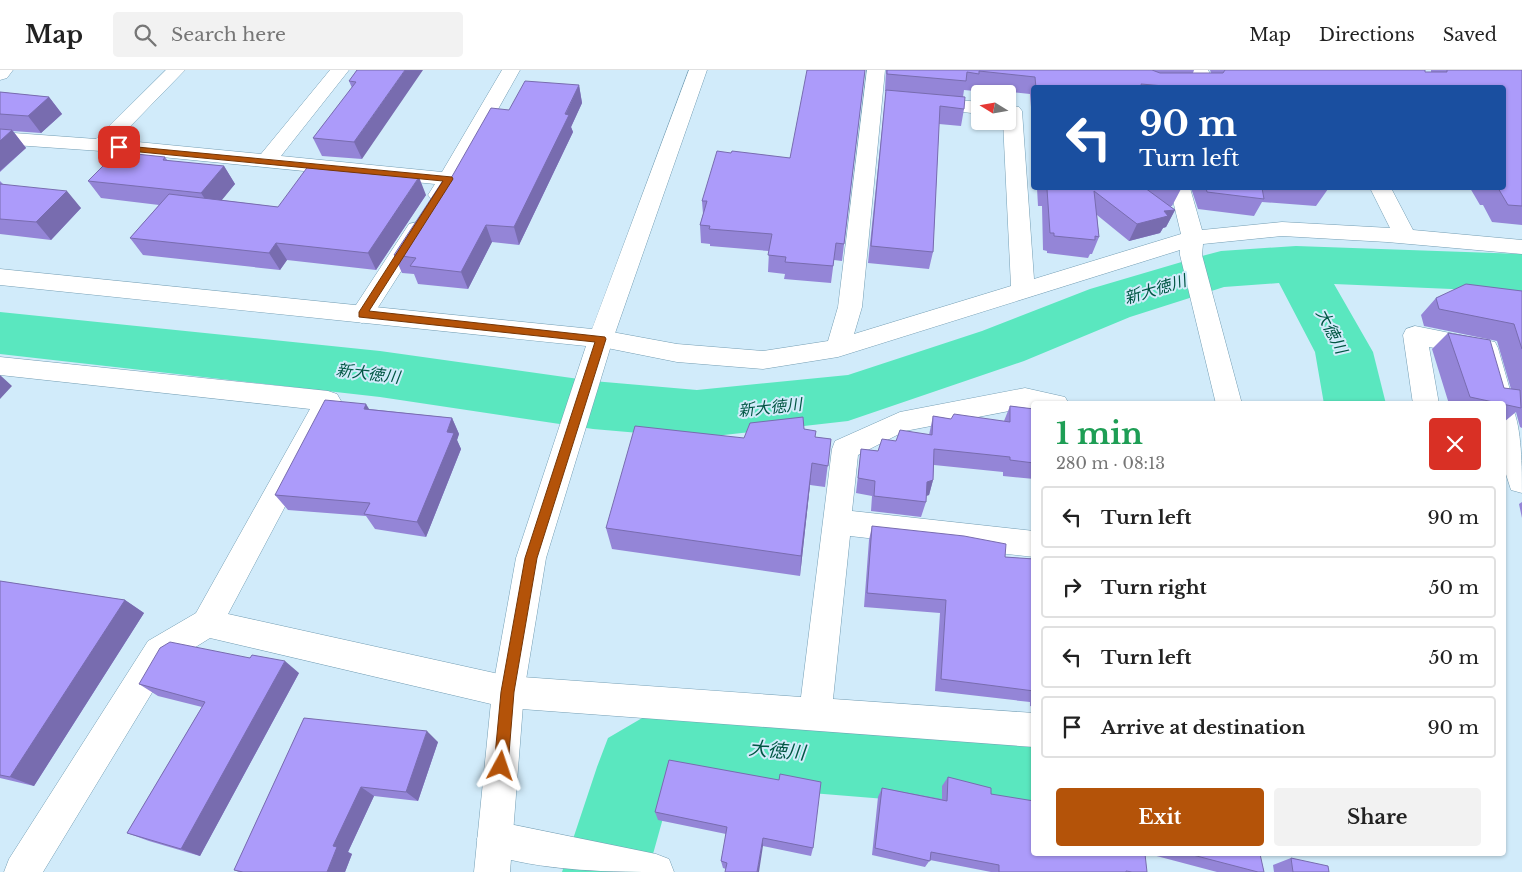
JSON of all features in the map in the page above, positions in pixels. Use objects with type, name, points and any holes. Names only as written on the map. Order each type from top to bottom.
[{"type":"street","points":[[0,74],[4,70]]},
{"type":"street","points":[[101,145],[176,70]]},
{"type":"street","points":[[266,162],[340,70]]},
{"type":"street","points":[[362,314],[449,179],[511,70]]},
{"type":"street","points":[[642,869],[584,858],[493,855],[508,692],[531,558],[576,421],[588,376],[698,70]]},
{"type":"street","points":[[838,348],[850,307],[882,99],[876,70]]},
{"type":"street","points":[[1162,83],[1206,85],[1199,70]]},
{"type":"street","points":[[911,102],[971,107]]},
{"type":"street","points":[[1013,130],[1023,289]]},
{"type":"street","points":[[0,138],[101,145],[449,179]]},
{"type":"street","points":[[1180,190],[1204,305],[1227,401]]},
{"type":"street","points":[[1383,190],[1405,237]]},
{"type":"street","points":[[0,277],[601,339],[677,353],[764,360],[838,348],[1023,289],[1192,246],[1282,229],[1405,237],[1522,248]]},
{"type":"street","points":[[1426,401],[1415,335],[1486,348],[1500,401]]},
{"type":"street","points":[[0,366],[328,401],[206,622],[159,652],[22,872]]},
{"type":"street","points":[[815,713],[845,449],[900,422],[1025,398],[1040,401]]},
{"type":"street","points":[[1506,422],[1522,482],[1506,479]]},
{"type":"street","points":[[837,522],[1031,544]]},
{"type":"street","points":[[206,622],[508,692],[1031,730]]},
{"type":"building","points":[[357,70],[405,70],[354,142],[313,138],[356,82],[349,81]]},
{"type":"building","points":[[807,70],[865,70],[844,244],[836,243],[833,266],[785,262],[786,257],[768,255],[772,234],[709,229],[710,226],[700,225],[707,201],[702,201],[717,151],[790,158]]},
{"type":"building","points":[[887,70],[1152,70],[1160,73],[1223,73],[1225,70],[1425,70],[1425,72],[1447,72],[1447,70],[1522,70],[1522,206],[1508,205],[1499,190],[1506,190],[1506,85],[1036,85],[1035,77],[979,71],[979,74],[967,72],[966,81],[887,74]]},
{"type":"building","points":[[525,81],[579,85],[565,114],[569,115],[514,227],[486,225],[461,272],[410,266],[416,258],[394,255],[444,179],[450,180],[491,108],[509,110]]},
{"type":"building","points":[[886,90],[965,97],[964,109],[940,106],[933,252],[871,246]]},
{"type":"building","points":[[0,92],[49,97],[28,116],[0,114]]},
{"type":"building","points":[[0,129],[12,130],[0,141]]},
{"type":"building","points":[[117,152],[165,157],[163,160],[224,166],[201,193],[88,181]]},
{"type":"building","points":[[309,165],[419,177],[368,253],[276,243],[269,253],[130,238],[169,194],[278,207]]},
{"type":"building","points":[[0,184],[67,191],[36,222],[0,219]]},
{"type":"building","points":[[1047,190],[1148,190],[1175,210],[1164,211],[1168,216],[1137,224],[1094,191],[1099,237],[1095,236],[1095,240],[1054,236],[1054,233],[1050,233]]},
{"type":"building","points":[[1206,190],[1262,190],[1264,199],[1207,192]]},
{"type":"building","points":[[1466,284],[1522,291],[1522,349],[1514,324],[1439,309],[1436,298]]},
{"type":"building","points":[[1448,333],[1490,340],[1504,388],[1520,390],[1521,408],[1506,405],[1506,401],[1489,401],[1470,397]]},
{"type":"building","points":[[325,400],[366,404],[364,409],[452,418],[447,432],[454,433],[417,522],[364,514],[370,503],[275,495]]},
{"type":"building","points":[[1010,406],[1031,409],[1031,463],[1010,460],[1010,457],[934,449],[933,480],[927,482],[926,502],[874,496],[875,481],[858,478],[861,449],[878,451],[882,439],[896,441],[900,430],[932,435],[933,416],[951,419],[954,414],[1010,422]]},
{"type":"building","points":[[803,417],[804,429],[816,431],[815,437],[831,439],[828,466],[812,463],[801,556],[606,528],[635,426],[744,438],[750,423]]},
{"type":"building","points":[[872,526],[964,536],[1006,544],[1005,557],[1031,559],[1031,691],[941,679],[946,600],[867,593]]},
{"type":"building","points":[[0,581],[125,600],[10,777],[0,775]]},
{"type":"building","points":[[170,642],[250,658],[252,655],[285,661],[181,849],[127,833],[205,702],[139,684],[160,648]]},
{"type":"building","points":[[304,718],[427,731],[406,792],[361,787],[333,846],[337,847],[327,872],[243,872],[234,870]]},
{"type":"building","points":[[669,760],[779,780],[780,774],[821,782],[813,848],[763,838],[757,872],[725,872],[727,863],[721,861],[727,827],[655,812]]},
{"type":"building","points":[[948,777],[991,788],[991,794],[1031,801],[1031,856],[1145,856],[1147,872],[999,872],[999,865],[931,852],[930,861],[875,848],[882,788],[947,801]]},
{"type":"building","points":[[1197,856],[1260,856],[1264,872]]},
{"type":"building","points":[[1291,858],[1328,866],[1329,872],[1293,872]]},
{"type":"waterway","name":"新大徳川","points":[[0,333],[380,374],[593,405],[697,414],[848,398],[1003,346],[1110,303],[1221,269],[1296,264]]},
{"type":"waterway","name":"新大徳川","points":[[1296,264],[1522,273]]},
{"type":"waterway","name":"大徳川","points":[[1296,264],[1344,352],[1354,401]]},
{"type":"waterway","name":"大徳川","points":[[605,872],[637,767],[677,742],[1031,770]]},
{"type":"route","points":[[119,147],[449,179],[362,314],[601,339],[531,558],[508,692],[501,766]]}]
